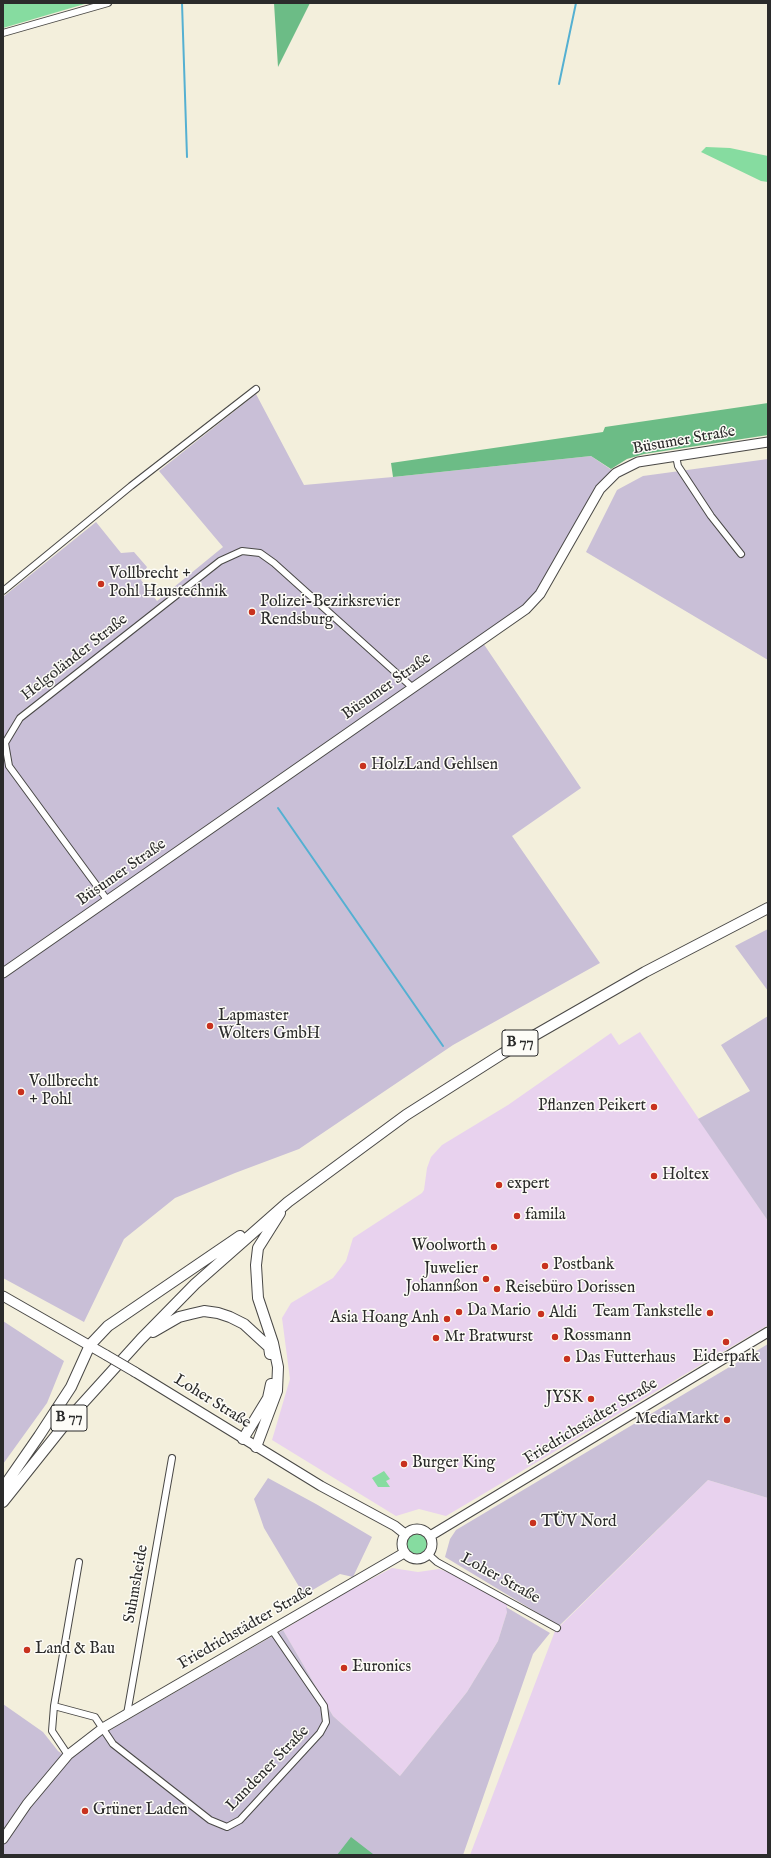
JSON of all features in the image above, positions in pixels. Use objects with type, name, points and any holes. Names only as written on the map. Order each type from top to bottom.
[{"type":"main road","name":"B 77","points":[[3,1502],[74,1413],[141,1339],[195,1284],[288,1202],[406,1115],[502,1054],[625,983],[768,908]]},
{"type":"main road","points":[[256,1447],[278,1390],[278,1367],[273,1343],[258,1298],[256,1265],[258,1248],[288,1202]]},
{"type":"main road","points":[[3,1488],[71,1387],[90,1346],[108,1326],[273,1214]]},
{"type":"main road","points":[[141,1339],[179,1317],[204,1311],[230,1316],[244,1324],[269,1347],[272,1367],[270,1390],[243,1439]]},
{"type":"street","points":[[3,33],[108,3]]},
{"type":"street","points":[[3,591],[131,486],[256,389]]},
{"type":"street","name":"Büsumer Straße","points":[[3,973],[534,602],[549,580],[591,504],[609,479],[628,466],[638,462],[768,442]]},
{"type":"street","points":[[676,456],[678,466],[711,516],[741,554]]},
{"type":"street","name":"Helgoländer Straße","points":[[108,901],[9,766],[5,743],[20,718],[220,560],[242,551],[260,553],[413,688]]},
{"type":"street","name":"Loher Straße","points":[[3,1296],[135,1372],[320,1486],[395,1526],[405,1534]]},
{"type":"street","name":"Friedrichstädter Straße","points":[[430,1536],[768,1332]]},
{"type":"street","name":"Suhmsheide","points":[[127,1714],[172,1458]]},
{"type":"street","points":[[413,1529],[420,1529],[430,1536],[432,1544],[428,1554],[423,1558],[414,1560],[404,1553],[401,1542],[405,1534],[413,1529]]},
{"type":"street","name":"Friedrichstädter Straße","points":[[3,1839],[28,1804],[68,1755],[103,1728],[404,1553]]},
{"type":"street","name":"Loher Straße","points":[[428,1554],[437,1562],[557,1628]]},
{"type":"street","points":[[68,1755],[52,1731],[54,1706],[79,1562]]},
{"type":"street","name":"Lundener Straße","points":[[103,1728],[113,1744],[210,1820],[227,1827],[240,1820],[320,1734],[326,1722],[324,1706],[272,1630]]},
{"type":"street","points":[[54,1706],[95,1717],[103,1728]]},
{"type":"shaded area","points":[[256,394],[304,485],[591,456],[616,473],[609,479],[540,594],[481,640],[581,788],[512,836],[600,963],[453,1045],[299,1149],[235,1173],[175,1198],[124,1239],[84,1322],[3,1278],[3,597],[96,522],[121,553],[134,552],[147,567],[141,580],[157,601],[223,547],[159,471]]},
{"type":"shaded area","points":[[768,459],[768,660],[586,552],[617,490],[643,476]]},
{"type":"shaded area","points":[[768,929],[768,991],[735,946]]},
{"type":"shaded area","points":[[768,1016],[768,1221],[698,1119],[750,1091],[721,1045]]},
{"type":"shaded area","name":"Eiderpark","points":[[640,1032],[768,1221],[768,1325],[446,1516],[419,1509],[396,1516],[272,1440],[290,1379],[282,1318],[291,1303],[333,1278],[346,1261],[353,1238],[422,1193],[424,1190],[427,1168],[431,1157],[442,1145],[508,1105],[611,1033],[619,1045]]},
{"type":"shaded area","points":[[3,1321],[64,1361],[47,1403],[3,1464]]},
{"type":"shaded area","points":[[768,1344],[768,1498],[708,1480],[559,1626],[445,1557],[450,1539],[456,1530]]},
{"type":"shaded area","points":[[268,1478],[372,1537],[353,1577],[340,1574],[304,1595],[264,1528],[254,1499]]},
{"type":"shaded area","points":[[708,1480],[768,1498],[768,1855],[470,1855],[555,1631]]},
{"type":"shaded area","points":[[392,1568],[418,1572],[439,1569],[459,1576],[507,1604],[507,1612],[498,1641],[467,1692],[400,1776],[333,1716],[283,1630],[352,1589]]},
{"type":"shaded area","points":[[506,1607],[550,1633],[533,1654],[463,1855],[3,1855],[3,1704],[43,1732],[58,1751],[70,1759],[90,1743],[117,1726],[283,1630],[333,1716],[400,1776],[467,1692],[498,1641],[507,1612]]},
{"type":"green space","points":[[3,3],[88,3],[3,28]]},
{"type":"green space","points":[[274,3],[310,3],[278,67]]},
{"type":"green space","points":[[706,147],[730,148],[768,156],[768,182],[761,181],[701,152]]},
{"type":"green space","points":[[768,403],[768,435],[644,454],[627,459],[611,469],[591,456],[393,477],[391,463],[603,432],[605,427]]},
{"type":"green space","points":[[384,1471],[390,1479],[386,1481],[390,1487],[378,1487],[372,1478]]},
{"type":"green space","points":[[417,1534],[424,1537],[427,1544],[424,1551],[417,1554],[410,1551],[407,1544],[410,1537]]},
{"type":"green space","points":[[351,1837],[373,1854],[373,1855],[337,1855]]},
{"type":"waterway","points":[[182,3],[187,157]]},
{"type":"waterway","points":[[559,84],[576,3]]},
{"type":"waterway","points":[[278,808],[443,1046]]},
{"type":"place","name":"Vollbrecht + Pohl Haustechnik","points":[[101,584]]},
{"type":"place","name":"Polizei-Bezirksrevier Rendsburg","points":[[252,612]]},
{"type":"place","name":"HolzLand Gehlsen","points":[[363,766]]},
{"type":"place","name":"Lapmaster Wolters GmbH","points":[[210,1026]]},
{"type":"place","name":"Vollbrecht + Pohl","points":[[21,1092]]},
{"type":"place","name":"Pflanzen Peikert","points":[[654,1107]]},
{"type":"place","name":"Holtex","points":[[654,1176]]},
{"type":"place","name":"expert","points":[[499,1185]]},
{"type":"place","name":"famila","points":[[517,1216]]},
{"type":"place","name":"Woolworth","points":[[494,1247]]},
{"type":"place","name":"Postbank","points":[[545,1266]]},
{"type":"place","name":"Juwelier Johannßon","points":[[486,1279]]},
{"type":"place","name":"Reisebüro Dorissen","points":[[497,1289]]},
{"type":"place","name":"Da Mario","points":[[459,1312]]},
{"type":"place","name":"Team Tankstelle","points":[[710,1313]]},
{"type":"place","name":"Aldi","points":[[541,1314]]},
{"type":"place","name":"Asia Hoang Anh","points":[[447,1319]]},
{"type":"place","name":"Rossmann","points":[[555,1337]]},
{"type":"place","name":"Mr Bratwurst","points":[[436,1338]]},
{"type":"place","name":"Eiderpark","points":[[726,1342]]},
{"type":"place","name":"Das Futterhaus","points":[[567,1359]]},
{"type":"place","name":"JYSK","points":[[591,1399]]},
{"type":"place","name":"MediaMarkt","points":[[727,1420]]},
{"type":"place","name":"Burger King","points":[[404,1464]]},
{"type":"place","name":"TÜV Nord","points":[[533,1523]]},
{"type":"place","name":"Land & Bau","points":[[27,1650]]},
{"type":"place","name":"Euronics","points":[[344,1668]]},
{"type":"place","name":"Grüner Laden","points":[[85,1811]]}]
